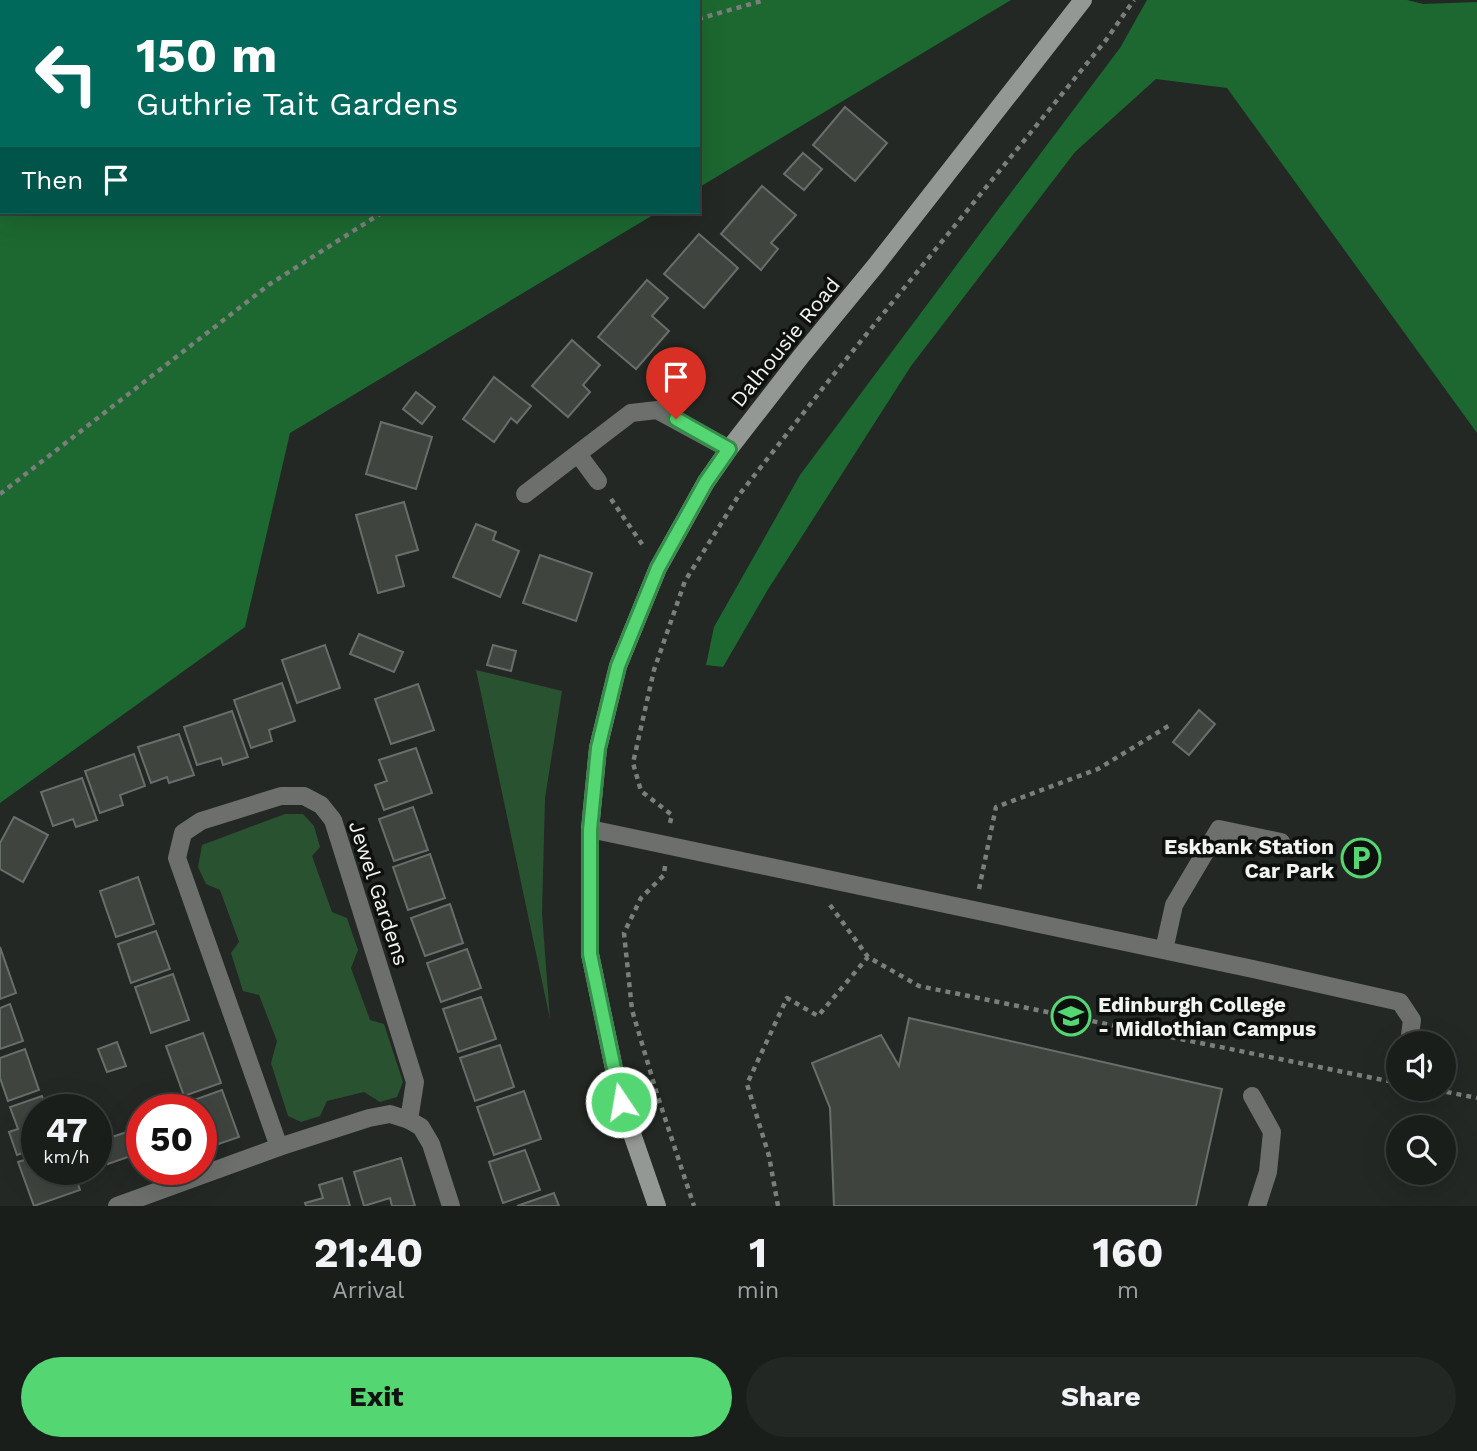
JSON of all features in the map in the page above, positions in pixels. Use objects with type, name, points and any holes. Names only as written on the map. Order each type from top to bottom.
[{"type":"main road","name":"Dalhousie Road","points":[[657,1206],[621,1102],[590,954],[590,830],[598,748],[618,666],[658,568],[706,482],[729,449],[1083,0]]},
{"type":"street","points":[[526,494],[631,413],[657,410],[729,449]]},
{"type":"street","points":[[578,454],[598,481]]},
{"type":"street","name":"Jewel Gardens","points":[[279,1147],[177,858],[183,833],[201,821],[281,796],[304,796],[321,805],[333,820],[415,1082],[408,1120]]},
{"type":"street","points":[[1164,950],[1174,905],[1219,829],[1281,842]]},
{"type":"street","points":[[590,830],[1399,1002],[1412,1020],[1411,1031]]},
{"type":"street","points":[[1252,1096],[1272,1132],[1268,1172],[1257,1206]]},
{"type":"street","points":[[117,1206],[279,1147],[369,1118],[390,1114],[421,1127],[431,1144],[451,1206]]},
{"type":"path","points":[[700,18],[765,0]]},
{"type":"path","points":[[694,1206],[632,1010],[624,933],[641,898],[664,875],[672,815],[640,791],[633,763],[654,670],[685,582],[739,495],[1106,40],[1134,0]]},
{"type":"path","points":[[0,494],[270,284],[380,214]]},
{"type":"path","points":[[598,481],[658,568]]},
{"type":"path","points":[[975,910],[996,807],[1098,769],[1170,725]]},
{"type":"path","points":[[809,875],[868,957],[919,986],[1386,1081]]},
{"type":"path","points":[[778,1206],[769,1156],[747,1084],[788,998],[818,1016],[868,957]]},
{"type":"path","points":[[1456,1094],[1477,1098]]},
{"type":"green space","points":[[700,0],[1011,0],[700,187]]},
{"type":"green space","points":[[1147,0],[1407,0],[1423,4],[1477,2],[1477,433],[1227,88],[1156,79],[1075,152],[911,366],[767,591],[723,667],[706,665],[714,627],[800,475],[1120,48]]},
{"type":"green space","points":[[0,214],[655,214],[290,433],[245,627],[0,803]]},
{"type":"green space","points":[[476,670],[562,691],[545,798],[542,913],[550,1019]]},
{"type":"green space","points":[[285,814],[303,814],[314,826],[320,847],[312,856],[332,912],[347,918],[358,950],[351,968],[370,1020],[384,1024],[403,1082],[397,1097],[380,1102],[364,1092],[327,1101],[320,1116],[301,1122],[288,1116],[271,1063],[277,1041],[259,995],[243,991],[231,953],[239,942],[220,890],[206,884],[198,867],[202,845]]},
{"type":"building","points":[[845,107],[887,143],[855,181],[813,145]]},
{"type":"building","points":[[803,153],[822,169],[804,190],[784,174]]},
{"type":"building","points":[[762,186],[796,215],[771,243],[778,249],[761,270],[721,234]]},
{"type":"building","points":[[699,234],[738,268],[704,308],[664,274]]},
{"type":"building","points":[[647,280],[668,298],[652,316],[669,331],[636,369],[598,337]]},
{"type":"building","points":[[572,340],[600,365],[583,385],[590,392],[568,417],[532,386]]},
{"type":"building","points":[[494,377],[531,406],[517,423],[511,418],[494,442],[463,419]]},
{"type":"building","points":[[416,392],[435,407],[422,424],[403,409]]},
{"type":"building","points":[[381,422],[432,437],[416,489],[366,474]]},
{"type":"building","points":[[404,502],[418,550],[396,556],[404,586],[378,593],[356,515]]},
{"type":"building","points":[[476,524],[496,532],[493,540],[519,551],[500,597],[453,577]]},
{"type":"building","points":[[540,555],[592,573],[576,621],[523,603]]},
{"type":"building","points":[[359,634],[403,652],[394,672],[350,654]]},
{"type":"building","points":[[325,645],[340,688],[297,703],[282,660]]},
{"type":"building","points":[[493,645],[516,651],[511,671],[487,665]]},
{"type":"building","points":[[282,683],[295,721],[269,730],[272,741],[251,748],[234,700]]},
{"type":"building","points":[[418,684],[434,730],[391,744],[375,699]]},
{"type":"building","points":[[1199,710],[1215,724],[1189,755],[1173,742]]},
{"type":"building","points":[[232,711],[248,757],[223,765],[221,758],[197,765],[184,727]]},
{"type":"building","points":[[179,734],[194,775],[169,783],[167,777],[151,783],[138,747]]},
{"type":"building","points":[[416,748],[432,793],[384,810],[375,785],[387,781],[379,760]]},
{"type":"building","points":[[134,754],[145,786],[120,795],[123,805],[100,813],[85,771]]},
{"type":"building","points":[[82,778],[97,820],[76,827],[73,819],[53,826],[41,792]]},
{"type":"building","points":[[413,807],[428,850],[394,861],[379,819]]},
{"type":"building","points":[[14,817],[48,835],[23,882],[0,869],[0,843]]},
{"type":"building","points":[[430,854],[445,898],[408,910],[393,867]]},
{"type":"building","points":[[138,877],[154,924],[116,937],[100,891]]},
{"type":"building","points":[[450,904],[463,943],[425,956],[411,918]]},
{"type":"building","points":[[156,931],[170,969],[131,983],[118,944]]},
{"type":"building","points":[[0,947],[16,993],[0,999]]},
{"type":"building","points":[[467,949],[481,988],[441,1002],[427,963]]},
{"type":"building","points":[[173,974],[189,1020],[151,1033],[135,987]]},
{"type":"building","points":[[481,997],[496,1039],[458,1052],[443,1009]]},
{"type":"building","points":[[10,1004],[23,1041],[0,1049],[0,1008]]},
{"type":"building","points":[[909,1018],[1222,1089],[1196,1206],[834,1206],[830,1108],[812,1063],[881,1035],[899,1066]]},
{"type":"building","points":[[203,1033],[221,1083],[183,1094],[166,1046]]},
{"type":"building","points":[[117,1042],[126,1066],[107,1072],[98,1049]]},
{"type":"building","points":[[500,1045],[514,1087],[475,1101],[460,1058]]},
{"type":"building","points":[[25,1049],[39,1090],[21,1094],[21,1096],[8,1101],[0,1078],[0,1058]]},
{"type":"building","points":[[222,1090],[239,1137],[217,1145],[217,1094],[211,1094]]},
{"type":"building","points":[[524,1091],[541,1139],[494,1155],[477,1107]]},
{"type":"building","points":[[21,1103],[21,1154],[17,1155],[9,1132],[18,1129],[10,1107]]},
{"type":"building","points":[[126,1132],[126,1158],[112,1163],[112,1137]]},
{"type":"building","points":[[525,1150],[540,1190],[503,1203],[489,1162]]},
{"type":"building","points":[[401,1158],[415,1206],[392,1206],[390,1198],[364,1206],[354,1172]]},
{"type":"building","points":[[342,1178],[350,1206],[306,1206],[305,1203],[323,1198],[319,1185]]},
{"type":"building","points":[[26,1185],[78,1185],[80,1190],[34,1206]]},
{"type":"building","points":[[554,1193],[559,1206],[517,1206]]},
{"type":"place","name":"Eskbank Station Car Park","points":[[1361,858]]},
{"type":"place","name":"Edinburgh College - Midlothian Campus","points":[[1071,1016]]},
{"type":"route","points":[[621,1102],[590,954],[590,830],[598,748],[618,666],[658,568],[706,482],[729,449],[676,419]]}]
